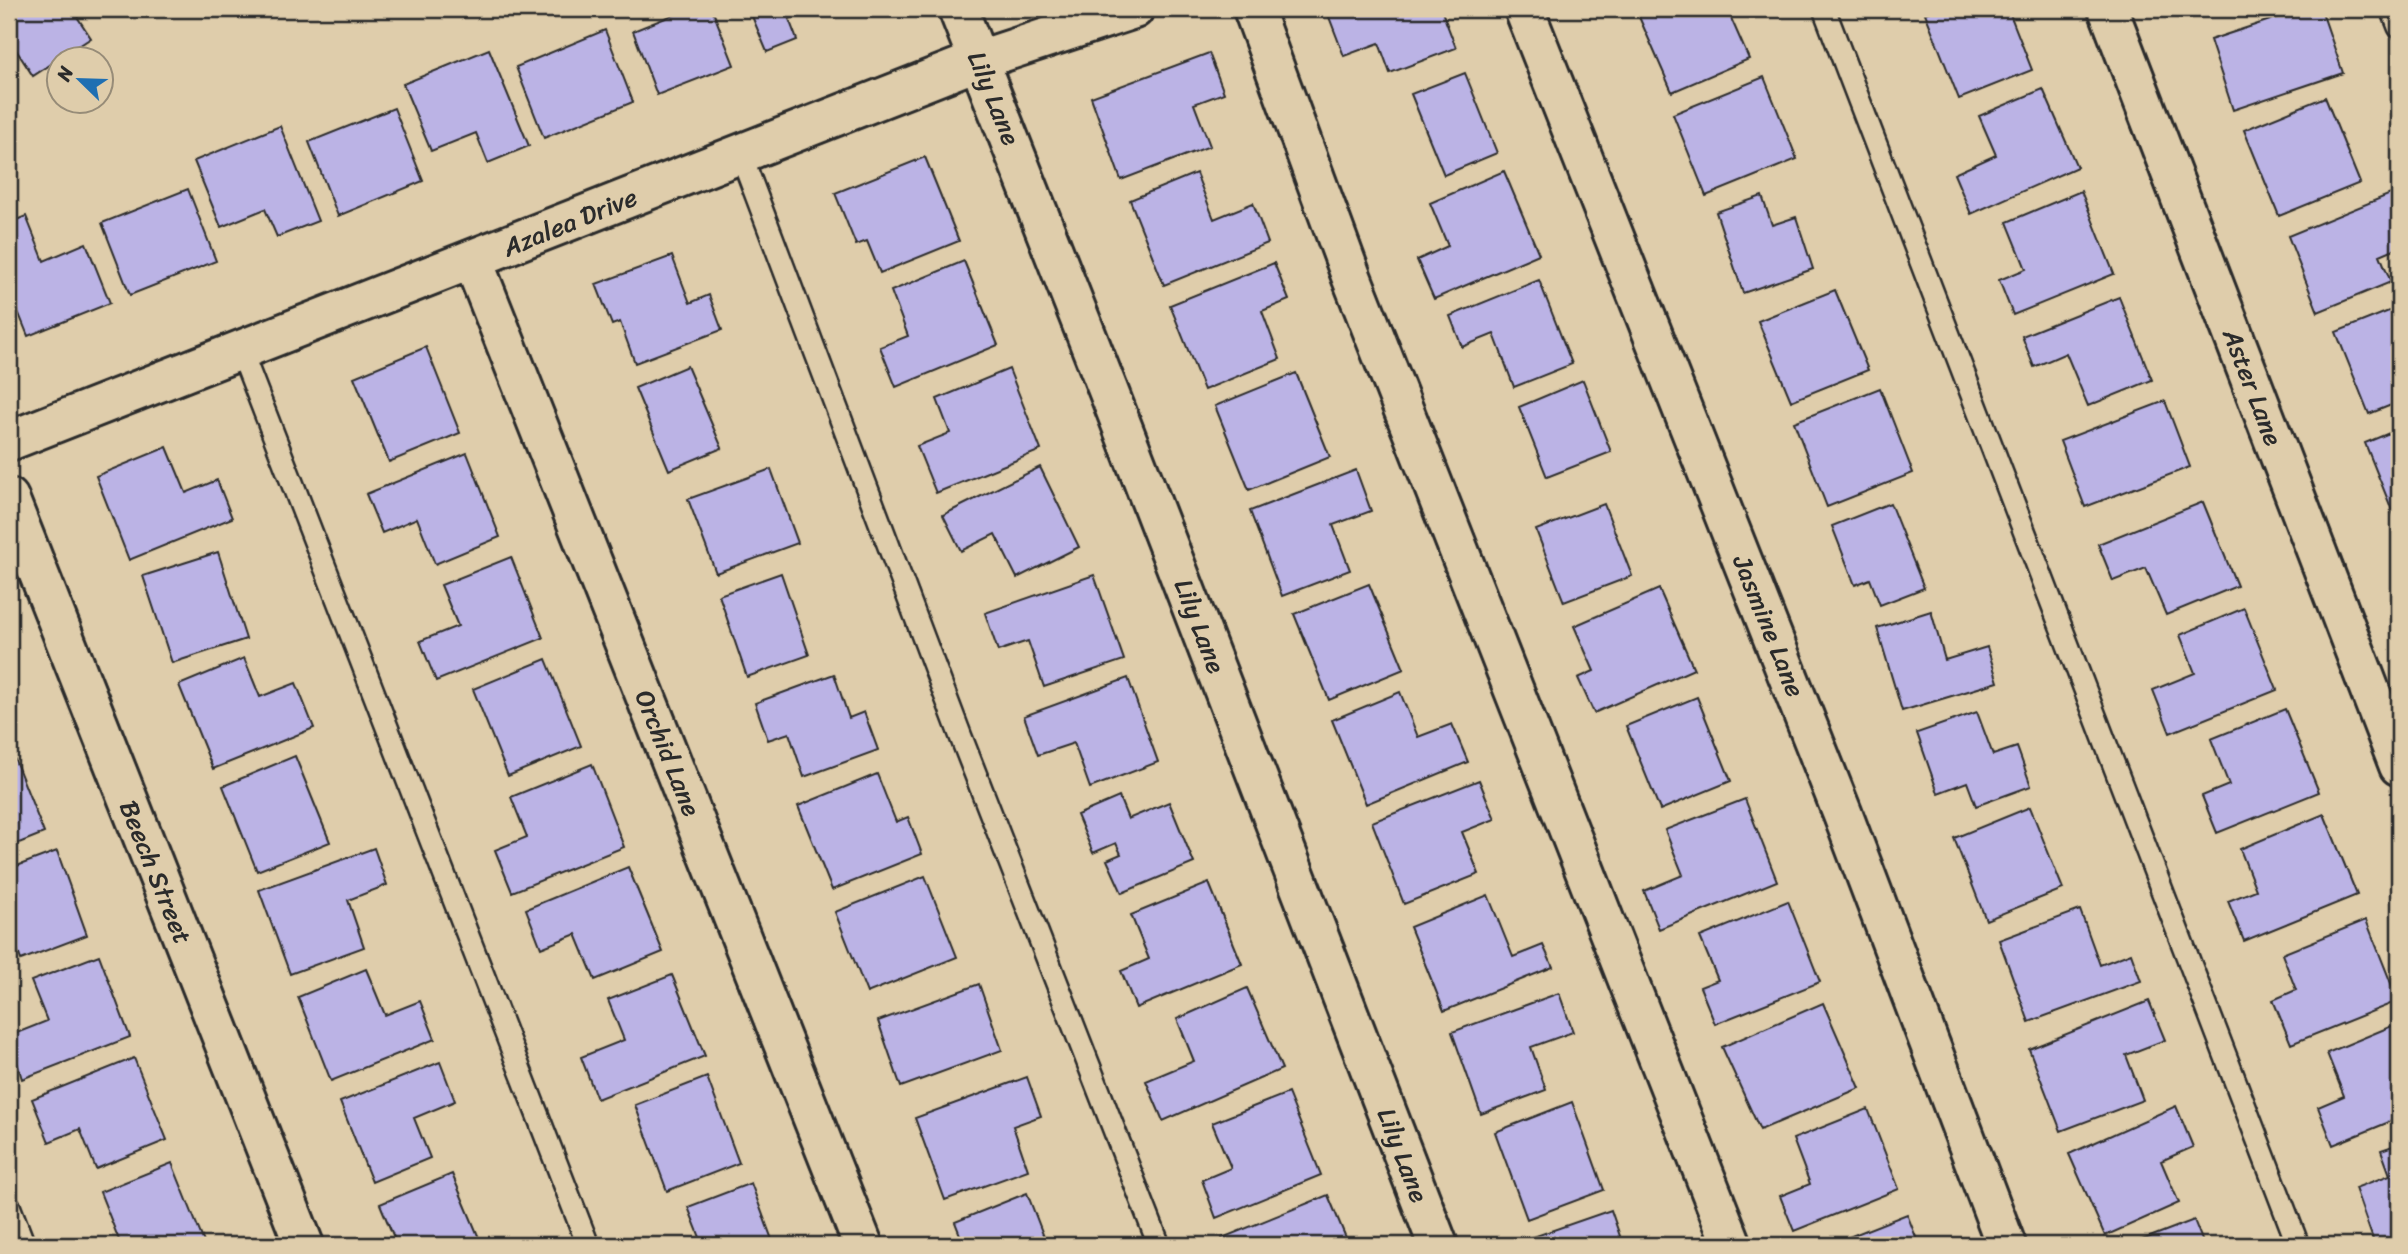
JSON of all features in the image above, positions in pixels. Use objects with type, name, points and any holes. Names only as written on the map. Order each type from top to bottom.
[{"type":"street","name":"Lily Lane","points":[[958,9],[1438,1245]]},
{"type":"street","name":"Azalea Drive","points":[[9,441],[979,60],[1134,9]]},
{"type":"street","points":[[1253,9],[1350,276],[1732,1245]]},
{"type":"street","name":"Jasmine Lane","points":[[1524,9],[1843,815],[2006,1245]]},
{"type":"street","name":"Aster Lane","points":[[2108,9],[2399,766]]},
{"type":"street","name":"Orchid Lane","points":[[473,261],[863,1245]]},
{"type":"street","name":"Beech Street","points":[[9,498],[304,1245]]},
{"type":"lane","points":[[1824,9],[2298,1245]]},
{"type":"lane","points":[[2392,9],[2399,27]]},
{"type":"lane","points":[[741,155],[961,737],[1159,1245]]},
{"type":"lane","points":[[241,351],[588,1245]]},
{"type":"lane","points":[[9,1206],[24,1245]]},
{"type":"building","points":[[9,9],[72,9],[91,38],[79,46],[46,46],[46,67],[33,76],[9,39]]},
{"type":"building","points":[[688,9],[712,9],[734,65],[657,95],[633,31]]},
{"type":"building","points":[[749,9],[813,9],[789,19],[797,40],[767,52]]},
{"type":"building","points":[[1326,9],[1441,9],[1456,48],[1390,73],[1379,43],[1344,56]]},
{"type":"building","points":[[1727,9],[1749,59],[1672,92],[1636,10]]},
{"type":"building","points":[[1936,9],[2008,9],[2032,70],[1959,99],[1925,13]]},
{"type":"building","points":[[2303,9],[2321,9],[2343,73],[2233,110],[2210,40]]},
{"type":"building","points":[[605,30],[633,102],[544,138],[516,67]]},
{"type":"building","points":[[489,49],[529,146],[488,163],[476,133],[431,151],[403,84]]},
{"type":"building","points":[[1209,53],[1224,93],[1194,104],[1210,146],[1121,180],[1091,97]]},
{"type":"building","points":[[1465,73],[1497,153],[1444,175],[1411,94]]},
{"type":"building","points":[[1764,77],[1797,159],[1706,196],[1673,114]]},
{"type":"building","points":[[2043,89],[2077,167],[1971,214],[1954,174],[1996,155],[1979,116]]},
{"type":"building","points":[[2325,97],[2360,183],[2279,216],[2244,130]]},
{"type":"building","points":[[394,108],[423,181],[338,216],[309,142]]},
{"type":"building","points":[[280,126],[318,221],[277,237],[265,209],[221,227],[194,161]]},
{"type":"building","points":[[925,157],[959,241],[880,273],[867,241],[856,245],[835,193]]},
{"type":"building","points":[[1504,171],[1539,254],[1434,299],[1417,260],[1448,246],[1430,203]]},
{"type":"building","points":[[1196,173],[1214,219],[1253,203],[1268,243],[1164,285],[1130,200]]},
{"type":"building","points":[[188,189],[216,261],[130,295],[102,223]]},
{"type":"building","points":[[2081,191],[2114,274],[2013,315],[1999,280],[2026,269],[2007,222]]},
{"type":"building","points":[[2393,193],[2399,209],[2399,247],[2380,255],[2391,282],[2318,312],[2288,236]]},
{"type":"building","points":[[1762,196],[1772,225],[1796,217],[1813,269],[1743,293],[1716,212]]},
{"type":"building","points":[[26,216],[44,261],[86,243],[110,303],[28,336],[9,289],[9,223]]},
{"type":"building","points":[[672,256],[690,303],[709,295],[722,330],[635,363],[620,322],[612,325],[596,284]]},
{"type":"building","points":[[964,261],[998,345],[896,387],[880,347],[908,336],[891,291]]},
{"type":"building","points":[[1274,263],[1289,300],[1262,311],[1280,359],[1204,390],[1170,305]]},
{"type":"building","points":[[1539,280],[1572,364],[1514,387],[1494,334],[1462,347],[1450,316]]},
{"type":"building","points":[[1835,290],[1868,370],[1791,401],[1758,321]]},
{"type":"building","points":[[2119,297],[2152,380],[2088,406],[2066,353],[2034,367],[2022,336]]},
{"type":"building","points":[[2399,307],[2399,402],[2369,414],[2336,332]]},
{"type":"building","points":[[426,347],[460,433],[389,462],[354,377]]},
{"type":"building","points":[[687,366],[722,448],[669,470],[635,388]]},
{"type":"building","points":[[1009,369],[1041,450],[936,493],[917,446],[950,433],[937,399]]},
{"type":"building","points":[[1296,373],[1330,457],[1249,490],[1215,406]]},
{"type":"building","points":[[1583,380],[1611,452],[1547,477],[1519,407]]},
{"type":"building","points":[[1880,388],[1913,473],[1827,507],[1794,422]]},
{"type":"building","points":[[2165,401],[2190,467],[2085,507],[2060,441]]},
{"type":"building","points":[[2399,429],[2399,525],[2398,525],[2365,443]]},
{"type":"building","points":[[167,447],[186,493],[217,480],[232,518],[129,560],[96,476]]},
{"type":"building","points":[[467,453],[500,537],[435,564],[417,518],[382,533],[366,494]]},
{"type":"building","points":[[1040,467],[1079,547],[1017,578],[995,534],[961,551],[943,515]]},
{"type":"building","points":[[771,469],[798,543],[716,573],[688,499]]},
{"type":"building","points":[[1356,470],[1371,511],[1333,525],[1350,570],[1282,596],[1250,511]]},
{"type":"building","points":[[2203,502],[2237,586],[2166,615],[2146,568],[2113,581],[2098,544]]},
{"type":"building","points":[[1890,503],[1924,588],[1880,605],[1870,579],[1855,585],[1832,526]]},
{"type":"building","points":[[1604,504],[1632,576],[1564,602],[1536,530]]},
{"type":"building","points":[[218,552],[246,639],[172,663],[143,576]]},
{"type":"building","points":[[511,557],[543,638],[436,681],[420,641],[458,626],[441,585]]},
{"type":"building","points":[[781,573],[809,655],[747,677],[719,595]]},
{"type":"building","points":[[1094,575],[1124,660],[1044,687],[1028,641],[998,651],[985,613]]},
{"type":"building","points":[[1369,584],[1404,669],[1329,700],[1294,614]]},
{"type":"building","points":[[1659,589],[1694,669],[1594,713],[1578,678],[1594,671],[1574,626]]},
{"type":"building","points":[[2244,608],[2277,690],[2170,733],[2153,690],[2195,673],[2180,635]]},
{"type":"building","points":[[1931,611],[1945,660],[1987,647],[1998,682],[1902,711],[1877,628]]},
{"type":"building","points":[[244,658],[260,697],[296,683],[314,728],[213,769],[179,685]]},
{"type":"building","points":[[546,659],[581,746],[508,776],[473,689]]},
{"type":"building","points":[[834,674],[849,718],[864,712],[878,750],[804,777],[789,733],[768,740],[755,703]]},
{"type":"building","points":[[1128,678],[1158,762],[1090,788],[1074,743],[1038,755],[1024,716]]},
{"type":"building","points":[[1400,692],[1418,737],[1452,724],[1468,762],[1366,804],[1332,720]]},
{"type":"building","points":[[1697,697],[1731,781],[1660,810],[1626,726]]},
{"type":"building","points":[[2285,709],[2319,792],[2217,833],[2202,796],[2229,785],[2211,739]]},
{"type":"building","points":[[1977,712],[1993,755],[2017,747],[2031,786],[1976,806],[1967,782],[1938,793],[1917,733]]},
{"type":"building","points":[[11,750],[44,833],[9,847],[9,751]]},
{"type":"building","points":[[295,756],[330,842],[257,871],[223,786]]},
{"type":"building","points":[[592,764],[624,847],[512,892],[495,850],[527,837],[511,797]]},
{"type":"building","points":[[877,774],[896,822],[908,817],[922,854],[832,890],[798,806]]},
{"type":"building","points":[[1479,780],[1495,819],[1462,832],[1479,874],[1404,904],[1372,822]]},
{"type":"building","points":[[1119,797],[1128,819],[1169,802],[1194,863],[1122,893],[1107,860],[1121,854],[1116,843],[1093,853],[1077,815]]},
{"type":"building","points":[[1745,799],[1777,881],[1659,929],[1644,891],[1683,875],[1665,830]]},
{"type":"building","points":[[2030,807],[2063,889],[1986,920],[1954,838]]},
{"type":"building","points":[[2324,814],[2357,895],[2244,941],[2228,901],[2256,890],[2240,849]]},
{"type":"building","points":[[374,848],[387,885],[348,900],[364,947],[290,974],[259,890]]},
{"type":"building","points":[[57,851],[87,935],[21,960],[9,926],[9,869]]},
{"type":"building","points":[[628,867],[663,952],[595,980],[576,934],[541,948],[526,909]]},
{"type":"building","points":[[925,876],[957,957],[867,993],[835,912]]},
{"type":"building","points":[[1209,883],[1242,964],[1136,1008],[1121,971],[1149,959],[1131,915]]},
{"type":"building","points":[[1488,895],[1513,957],[1543,945],[1553,967],[1444,1011],[1410,927]]},
{"type":"building","points":[[1788,901],[1820,982],[1715,1024],[1700,987],[1718,980],[1700,937]]},
{"type":"building","points":[[2080,910],[2100,965],[2131,953],[2141,981],[2029,1022],[1999,940]]},
{"type":"building","points":[[2366,920],[2398,1001],[2291,1044],[2273,1000],[2296,990],[2282,954]]},
{"type":"building","points":[[99,955],[130,1037],[22,1079],[9,1036],[47,1021],[31,981]]},
{"type":"building","points":[[366,969],[385,1015],[420,1001],[435,1039],[331,1081],[298,997]]},
{"type":"building","points":[[672,975],[705,1056],[597,1099],[581,1057],[624,1040],[608,1000]]},
{"type":"building","points":[[979,984],[1002,1050],[901,1087],[878,1021]]},
{"type":"building","points":[[1247,988],[1282,1069],[1163,1121],[1146,1081],[1194,1061],[1177,1019]]},
{"type":"building","points":[[1559,993],[1573,1032],[1531,1047],[1546,1090],[1481,1114],[1452,1032]]},
{"type":"building","points":[[2149,1001],[2165,1040],[2126,1055],[2143,1100],[2061,1131],[2029,1049]]},
{"type":"building","points":[[1823,1003],[1860,1088],[1760,1130],[1722,1047]]},
{"type":"building","points":[[2399,1023],[2399,1118],[2333,1145],[2318,1107],[2344,1096],[2327,1053]]},
{"type":"building","points":[[134,1058],[167,1140],[96,1169],[80,1129],[49,1142],[32,1099]]},
{"type":"building","points":[[440,1062],[455,1101],[414,1118],[430,1158],[372,1182],[340,1102]]},
{"type":"building","points":[[707,1077],[739,1163],[667,1191],[635,1105]]},
{"type":"building","points":[[1027,1077],[1041,1116],[1013,1126],[1028,1170],[945,1200],[915,1118]]},
{"type":"building","points":[[1288,1093],[1321,1175],[1216,1218],[1202,1180],[1231,1168],[1212,1123]]},
{"type":"building","points":[[1572,1102],[1604,1190],[1527,1219],[1495,1132]]},
{"type":"building","points":[[2176,1106],[2193,1147],[2161,1161],[2179,1203],[2105,1236],[2069,1154]]},
{"type":"building","points":[[1868,1109],[1899,1189],[1794,1231],[1780,1196],[1810,1184],[1793,1139]]},
{"type":"building","points":[[2399,1144],[2399,1238],[2375,1245],[2355,1188],[2390,1175],[2381,1150]]},
{"type":"building","points":[[172,1163],[205,1245],[121,1245],[100,1192]]},
{"type":"building","points":[[452,1174],[482,1245],[397,1245],[380,1204]]},
{"type":"building","points":[[751,1183],[774,1245],[703,1245],[688,1207]]},
{"type":"building","points":[[1027,1193],[1047,1245],[964,1245],[955,1222]]},
{"type":"building","points":[[1328,1195],[1349,1245],[1225,1245],[1222,1238]]},
{"type":"building","points":[[1611,1210],[1623,1245],[1536,1245],[1533,1237]]},
{"type":"building","points":[[1907,1214],[1919,1245],[1843,1245],[1841,1240]]},
{"type":"building","points":[[2194,1220],[2204,1245],[2129,1245]]}]
